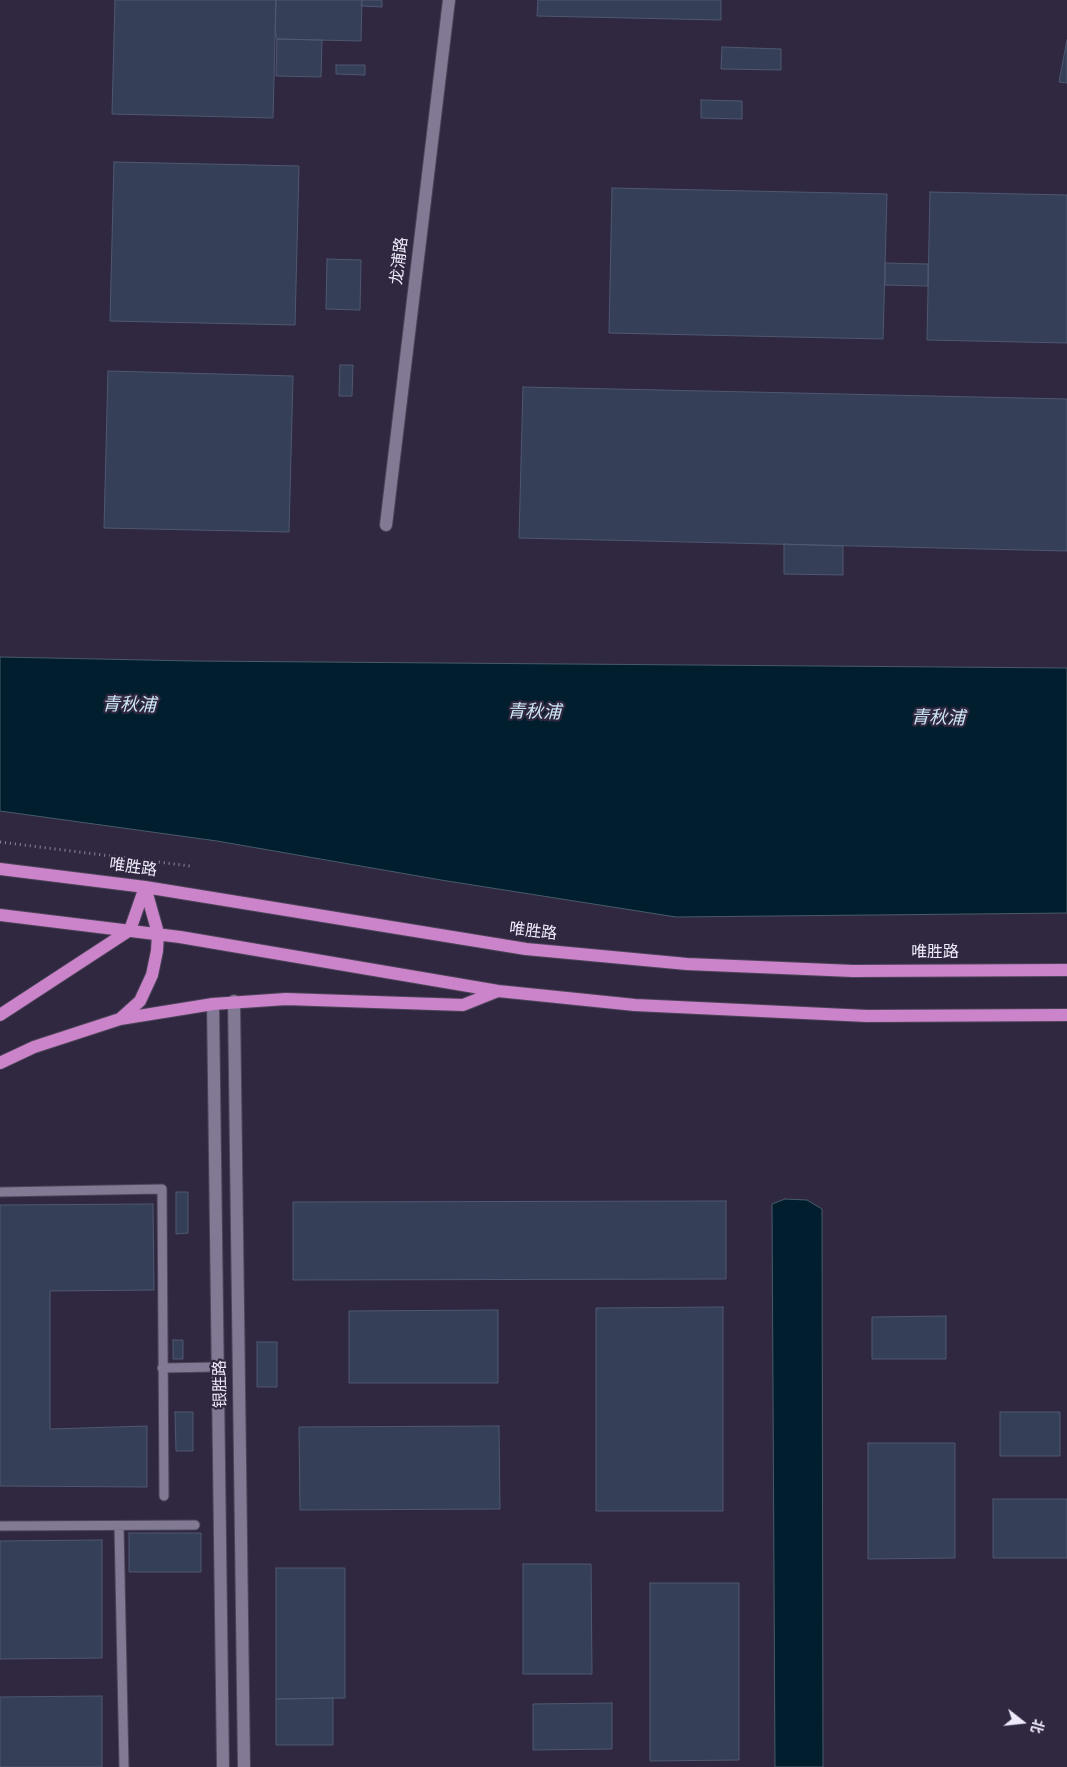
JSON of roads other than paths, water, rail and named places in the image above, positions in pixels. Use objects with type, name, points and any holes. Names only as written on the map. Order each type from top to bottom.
[{"type":"main road","name":"唯胜路","points":[[0,870],[145,887],[526,949],[686,964],[853,971],[1067,970]]},
{"type":"main road","points":[[0,1015],[130,930],[145,887]]},
{"type":"main road","points":[[120,1020],[140,1001],[152,975],[157,951],[158,933],[145,887]]},
{"type":"main road","points":[[0,915],[158,933],[498,991],[635,1005],[858,1015],[1067,1015]]},
{"type":"main road","points":[[0,1063],[34,1047],[120,1020],[213,1004],[234,1001],[286,999],[463,1005],[498,991]]},
{"type":"street","name":"龙浦路","points":[[386,525],[449,0]]},
{"type":"street","name":"银胜路","points":[[234,1001],[244,1767]]},
{"type":"street","name":"银胜路","points":[[213,1004],[223,1767]]},
{"type":"lane","points":[[0,1192],[162,1189],[164,1496]]},
{"type":"lane","points":[[162,1368],[217,1368]]},
{"type":"lane","points":[[0,1526],[195,1525]]},
{"type":"lane","points":[[120,1526],[124,1767]]},
{"type":"water","name":"青秋浦","points":[[0,657],[194,661],[1067,668],[1067,913],[676,917],[441,880],[217,841],[0,811]]},
{"type":"water","points":[[785,1199],[807,1200],[822,1209],[823,1767],[775,1767],[772,1204]]}]
